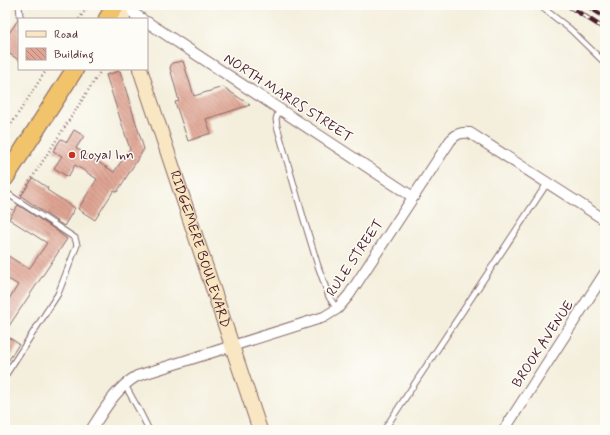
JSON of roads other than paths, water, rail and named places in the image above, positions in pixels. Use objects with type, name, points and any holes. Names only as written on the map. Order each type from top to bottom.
[{"type":"highway","points":[[108,18],[118,5]]},
{"type":"highway","points":[[5,178],[74,70]]},
{"type":"main road","points":[[118,5],[123,18]]},
{"type":"main road","name":"RIDGEMERE BOULEVARD","points":[[140,70],[260,430]]},
{"type":"street","points":[[118,5],[140,18]]},
{"type":"street","name":"NORTH MARRS STREET","points":[[148,23],[414,197]]},
{"type":"street","name":"RULE STREET","points":[[91,430],[110,401],[124,385],[137,376],[324,317],[337,310],[349,295],[456,134],[462,132],[470,133],[548,182]]},
{"type":"street","points":[[548,182],[605,220]]},
{"type":"street","name":"BROOK AVENUE","points":[[504,430],[605,274]]},
{"type":"lane","points":[[19,5],[21,18]]},
{"type":"lane","points":[[539,5],[570,29],[605,63]]},
{"type":"lane","points":[[280,110],[276,119],[277,126],[304,220],[329,297],[337,310]]},
{"type":"lane","points":[[384,430],[548,182]]},
{"type":"lane","points":[[5,192],[75,238],[77,245],[58,294],[5,376]]},
{"type":"lane","points":[[124,385],[149,430]]},
{"type":"railway","points":[[567,5],[605,29]]},
{"type":"railway","points":[[586,5],[605,17]]},
{"type":"railway","points":[[600,5],[605,8]]},
{"type":"place","name":"Royal Inn","points":[[72,155]]}]
